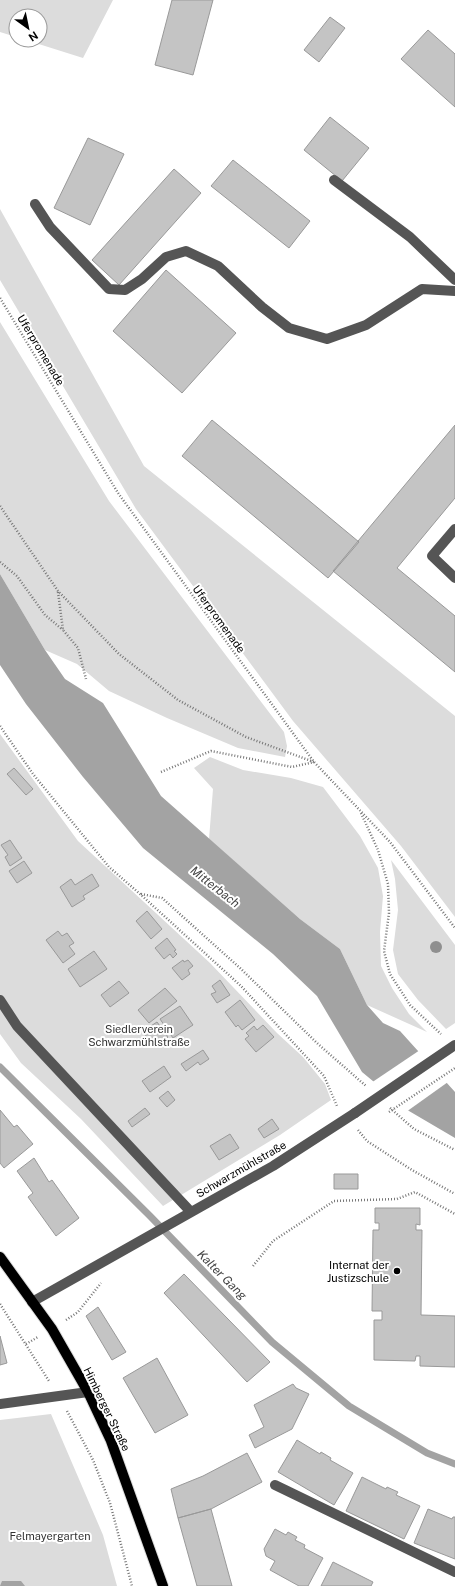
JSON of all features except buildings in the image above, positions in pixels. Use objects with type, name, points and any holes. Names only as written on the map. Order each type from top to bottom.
[{"type":"main road","name":"Himberger Straße","points":[[0,1257],[52,1329],[88,1392],[112,1441],[163,1586]]},
{"type":"street","points":[[334,180],[410,237],[455,280]]},
{"type":"street","points":[[35,204],[50,226],[109,289],[125,290],[142,279],[166,257],[186,251],[218,266],[262,307],[289,328],[327,339],[366,325],[422,289],[455,291]]},
{"type":"street","points":[[455,529],[432,556],[455,578]]},
{"type":"street","points":[[0,1000],[17,1026],[186,1214]]},
{"type":"street","name":"Schwarzmühlstraße","points":[[32,1302],[273,1166],[455,1044]]},
{"type":"street","points":[[0,1404],[88,1392]]},
{"type":"street","points":[[275,1485],[455,1572]]},
{"type":"path","name":"Uferpromenade","points":[[0,298],[118,494],[314,762],[390,842],[455,928]]},
{"type":"path","points":[[0,506],[58,591],[119,654],[178,700],[246,737],[314,762]]},
{"type":"path","points":[[0,562],[18,576],[46,615],[63,630],[78,648],[86,679]]},
{"type":"path","points":[[58,591],[63,630]]},
{"type":"path","points":[[0,726],[33,774],[109,867],[241,986],[324,1076],[335,1099],[342,1121]]},
{"type":"path","points":[[161,772],[211,751],[292,767],[314,762]]},
{"type":"path","points":[[360,810],[378,850],[388,884],[389,913],[384,951],[390,974],[410,1005],[444,1037]]},
{"type":"path","points":[[140,894],[162,898],[240,968],[318,1044],[369,1089]]},
{"type":"path","points":[[385,1115],[455,1068]]},
{"type":"path","points":[[386,1104],[414,1129],[455,1150]]},
{"type":"path","points":[[360,1132],[367,1141],[412,1170],[455,1194]]},
{"type":"path","points":[[253,1266],[273,1241],[334,1201],[397,1200],[415,1192],[455,1214]]},
{"type":"path","points":[[26,1344],[78,1312],[101,1283],[107,1280]]},
{"type":"path","points":[[0,1304],[59,1397],[93,1460],[110,1503],[132,1586]]},
{"type":"green space","points":[[0,0],[113,0],[83,58],[48,47],[48,8],[8,8],[8,34],[0,32]]},
{"type":"green space","points":[[0,209],[144,466],[455,716],[455,917],[401,846],[293,721],[136,509],[0,280]]},
{"type":"green space","points":[[0,322],[109,501],[284,732],[287,746],[285,757],[238,748],[167,718],[109,691],[77,664],[45,650],[0,574]]},
{"type":"green space","name":"Siedlerverein Schwarzmühlstraße","points":[[0,734],[78,841],[210,963],[277,1033],[303,1057],[325,1084],[331,1100],[280,1135],[163,1206],[81,1119],[21,1063],[0,1034]]},
{"type":"green space","points":[[210,757],[243,770],[291,778],[323,787],[360,836],[378,868],[383,896],[380,932],[381,966],[392,988],[409,1014],[427,1032],[367,1005],[340,949],[300,919],[209,839],[213,789],[194,768]]},
{"type":"green space","points":[[391,860],[455,945],[455,1023],[446,1029],[418,1000],[398,974],[393,950],[398,910],[395,879]]},
{"type":"green space","name":"Felmayergarten","points":[[51,1414],[103,1535],[117,1586],[0,1586],[0,1420]]},
{"type":"water","name":"Mitterbach","points":[[0,574],[45,650],[65,679],[103,703],[161,796],[300,919],[340,949],[367,1005],[383,1023],[400,1031],[455,1092],[455,1138],[409,1111],[362,1072],[317,996],[273,954],[143,848],[83,777],[26,704],[0,665]]},
{"type":"water","points":[[2,1581],[21,1581],[25,1586],[0,1586]]},
{"type":"pier","points":[[420,1050],[448,1082],[406,1112],[371,1083]]},
{"type":"waterway","name":"Kalter Gang","points":[[0,1067],[150,1216],[272,1342],[349,1406],[427,1453],[455,1464]]},
{"type":"place","name":"Internat der Justizschule","points":[[397,1271]]}]
